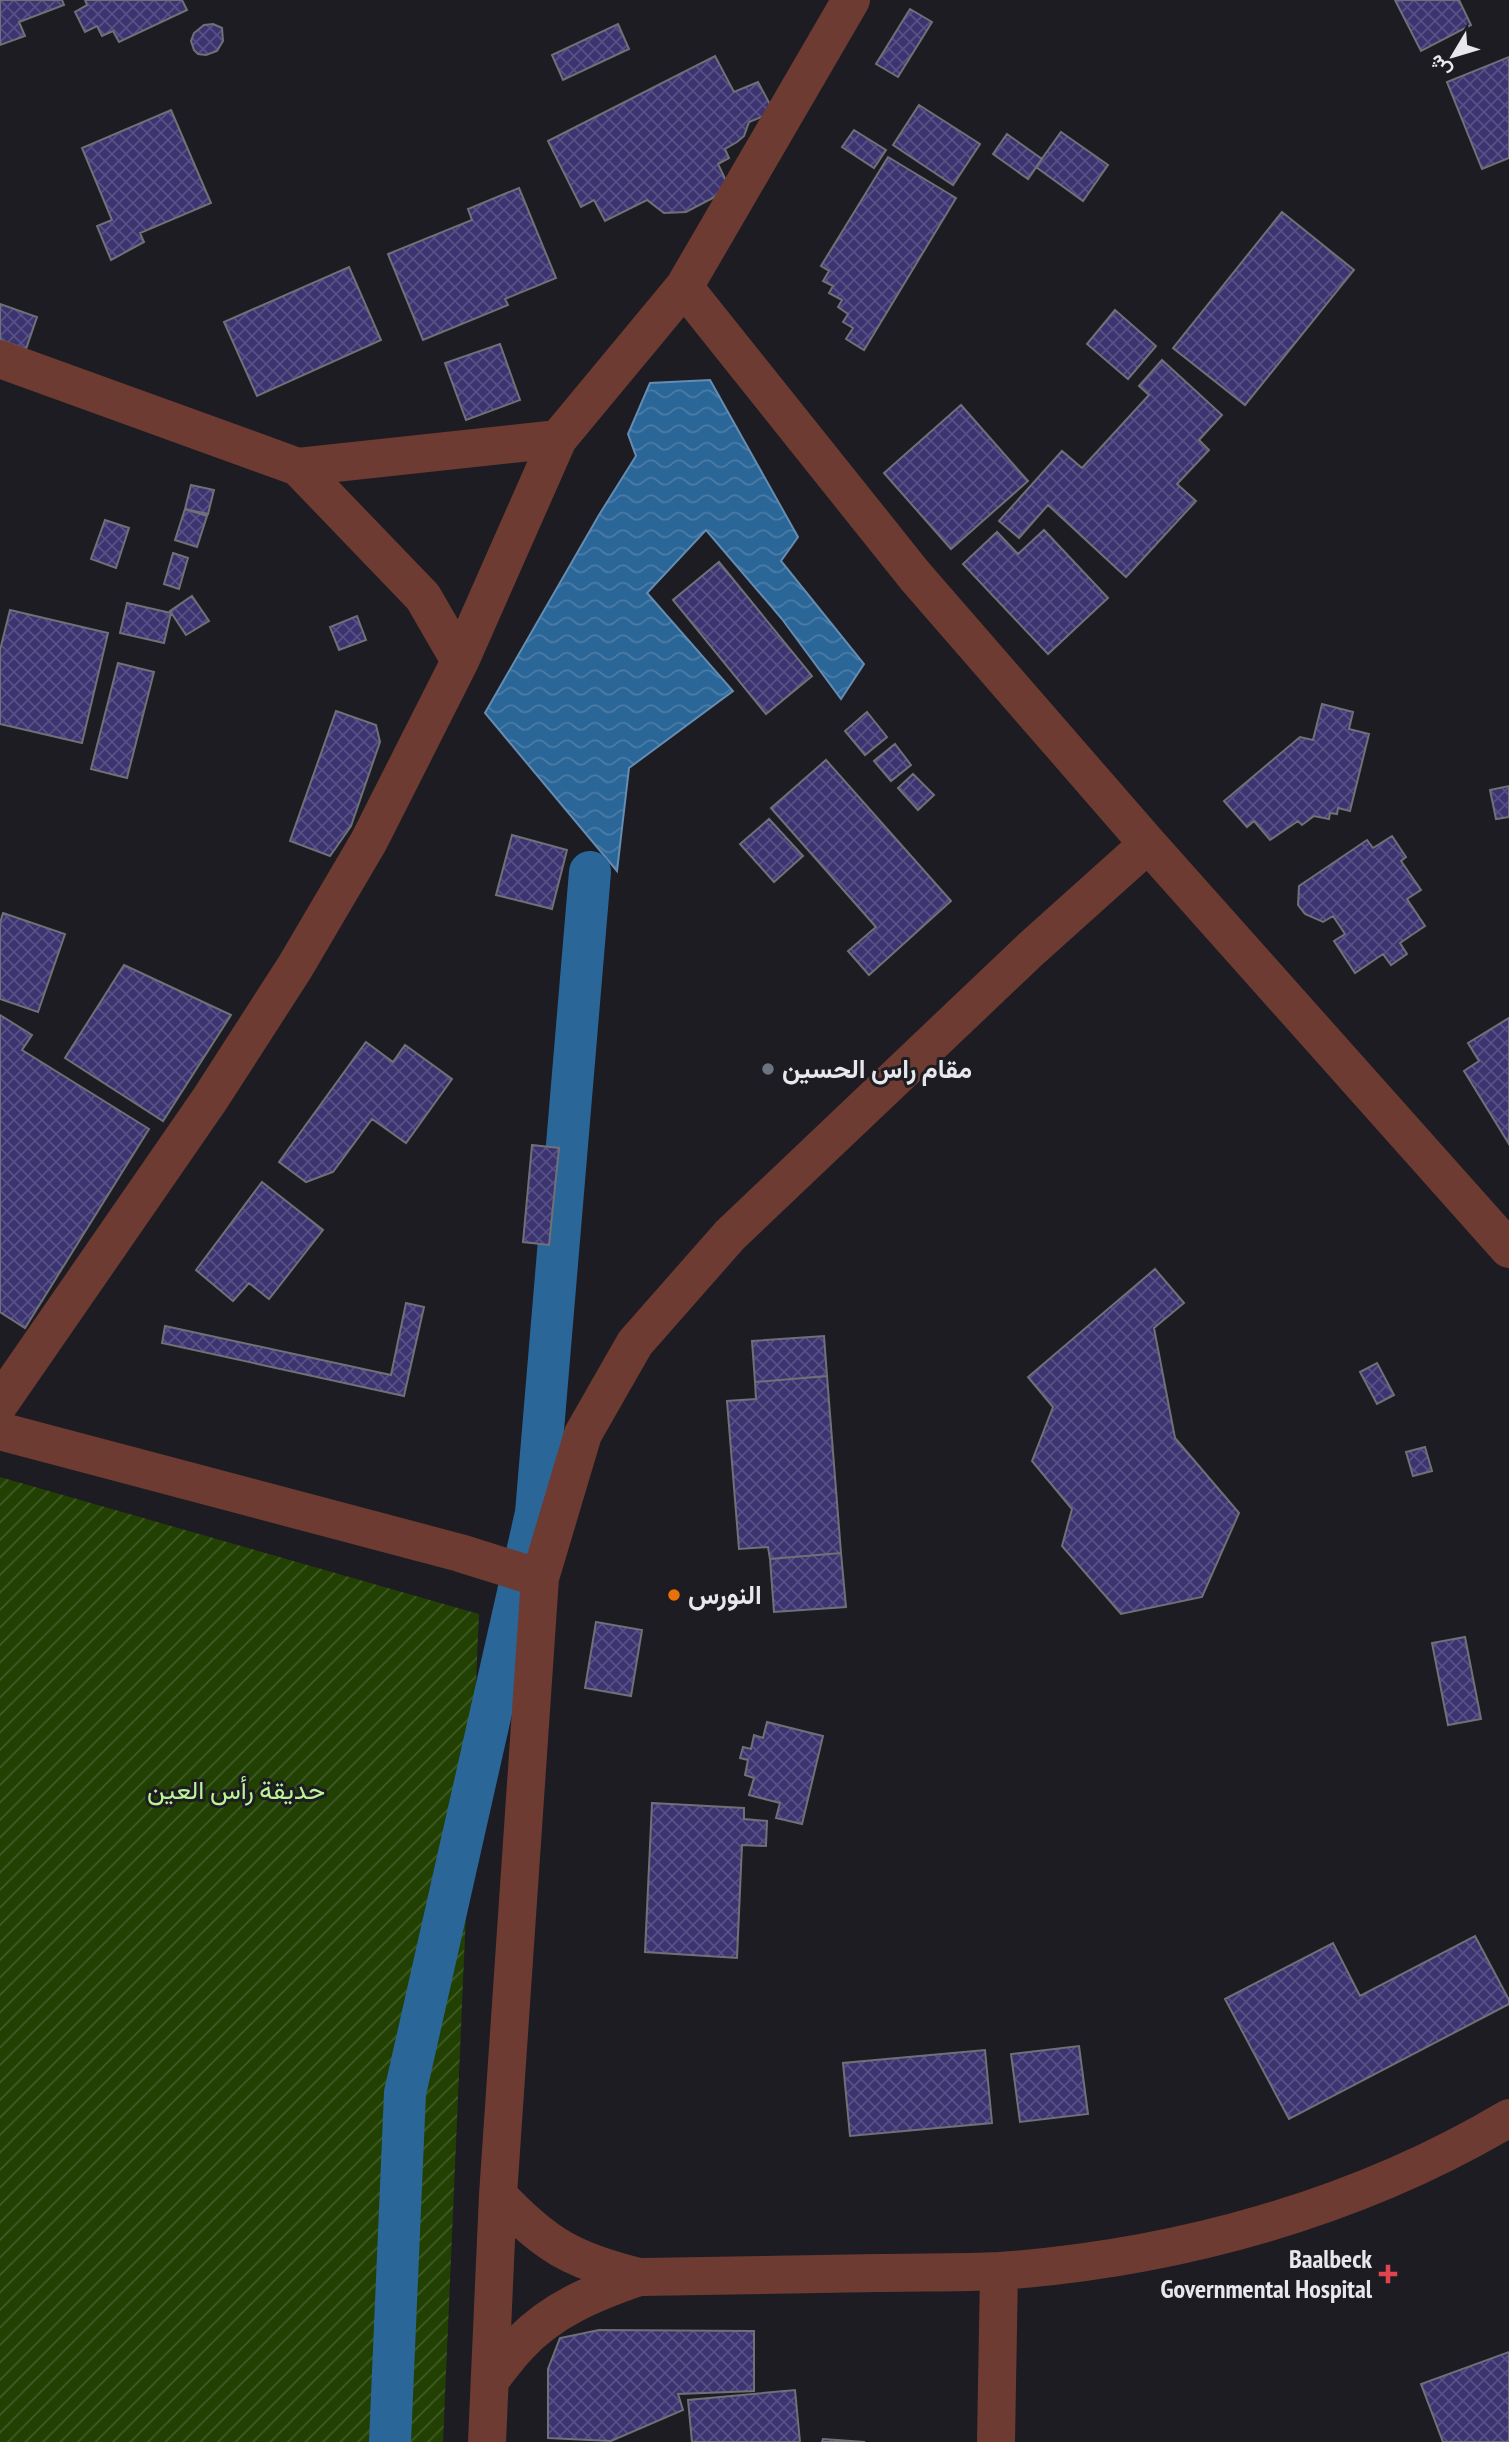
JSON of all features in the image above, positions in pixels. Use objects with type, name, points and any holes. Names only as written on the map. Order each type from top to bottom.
[{"type":"street","points":[[0,1403],[210,1099],[295,967],[369,841],[460,661],[558,439],[684,287],[851,0]]},
{"type":"street","points":[[684,287],[915,576],[1147,844],[1509,1249]]},
{"type":"street","points":[[0,359],[299,467],[558,439]]},
{"type":"street","points":[[299,467],[423,597],[460,661]]},
{"type":"street","points":[[487,2442],[498,2195],[540,1578],[583,1434],[635,1343],[730,1235],[1031,949],[1147,844]]},
{"type":"street","points":[[0,1430],[460,1553],[540,1578]]},
{"type":"street","points":[[498,2195],[527,2225],[561,2250],[599,2267],[639,2277],[999,2271],[1100,2260],[1200,2241],[1298,2213],[1393,2177],[1509,2118]]},
{"type":"street","points":[[996,2442],[999,2271]]},
{"type":"street","points":[[491,2379],[520,2344],[555,2314],[596,2291],[639,2277]]},
{"type":"green space","name":"حديقة رأس العين","points":[[0,1477],[479,1614],[443,2442],[0,2442]]},
{"type":"water","points":[[710,380],[798,537],[781,561],[864,664],[841,699],[782,619],[706,530],[647,593],[733,691],[629,768],[617,871],[485,713],[636,456],[628,434],[650,383]]},
{"type":"building","points":[[0,0],[62,0],[64,5],[19,22],[25,36],[0,45]]},
{"type":"building","points":[[85,0],[182,0],[187,10],[119,42],[113,31],[102,36],[97,26],[85,32],[75,12],[87,5]]},
{"type":"building","points":[[1395,0],[1459,0],[1471,25],[1421,51]]},
{"type":"building","points":[[910,9],[932,22],[898,77],[876,64]]},
{"type":"building","points":[[213,24],[222,28],[223,41],[217,51],[206,55],[198,54],[191,41],[194,33],[204,25]]},
{"type":"building","points":[[618,24],[629,49],[563,80],[552,55]]},
{"type":"building","points":[[715,56],[734,92],[758,82],[774,112],[749,122],[744,136],[725,149],[729,158],[718,164],[730,189],[686,212],[664,213],[647,200],[605,221],[594,200],[581,207],[548,141]]},
{"type":"building","points":[[1509,57],[1509,158],[1482,169],[1447,82]]},
{"type":"building","points":[[919,105],[980,144],[953,185],[893,145]]},
{"type":"building","points":[[171,110],[211,203],[140,233],[144,242],[111,260],[97,226],[112,220],[82,148]]},
{"type":"building","points":[[854,130],[886,150],[874,168],[842,147]]},
{"type":"building","points":[[1061,132],[1108,165],[1083,201],[1036,167]]},
{"type":"building","points":[[1007,134],[1042,159],[1028,179],[993,154]]},
{"type":"building","points":[[888,157],[956,198],[864,350],[846,339],[853,328],[843,322],[848,314],[838,307],[842,300],[829,293],[833,286],[823,281],[829,271],[821,266]]},
{"type":"building","points":[[519,188],[556,278],[505,299],[508,305],[423,340],[388,254],[472,220],[468,209]]},
{"type":"building","points":[[1282,212],[1354,270],[1245,405],[1173,348]]},
{"type":"building","points":[[349,267],[381,340],[257,396],[224,322]]},
{"type":"building","points":[[0,304],[37,317],[26,349],[0,340]]},
{"type":"building","points":[[1115,310],[1156,346],[1128,379],[1087,344]]},
{"type":"building","points":[[500,344],[520,400],[466,420],[445,363]]},
{"type":"building","points":[[1162,360],[1222,415],[1199,440],[1209,450],[1177,484],[1196,501],[1126,577],[1048,505],[1019,538],[999,521],[1062,451],[1082,468],[1149,395],[1139,386]]},
{"type":"building","points":[[961,405],[1028,481],[951,549],[884,473]]},
{"type":"building","points":[[191,485],[214,490],[208,514],[185,509]]},
{"type":"building","points":[[185,509],[207,516],[197,547],[175,540]]},
{"type":"building","points":[[105,520],[129,528],[116,568],[91,559]]},
{"type":"building","points":[[1044,530],[1108,598],[1048,654],[963,564],[997,532],[1018,554]]},
{"type":"building","points":[[173,553],[188,558],[179,589],[164,584]]},
{"type":"building","points":[[719,562],[812,676],[766,714],[673,600]]},
{"type":"building","points":[[192,596],[209,621],[186,635],[170,611]]},
{"type":"building","points":[[127,603],[171,613],[164,643],[120,633]]},
{"type":"building","points":[[10,610],[108,633],[82,743],[0,724],[0,650]]},
{"type":"building","points":[[357,616],[366,640],[339,650],[330,627]]},
{"type":"building","points":[[118,663],[154,672],[127,778],[91,769]]},
{"type":"building","points":[[1322,704],[1353,712],[1349,729],[1369,734],[1350,811],[1338,808],[1337,814],[1330,813],[1329,819],[1314,816],[1302,825],[1298,821],[1270,840],[1254,821],[1247,827],[1224,801],[1300,737],[1313,740]]},
{"type":"building","points":[[336,711],[376,725],[380,742],[351,826],[330,856],[290,841]]},
{"type":"building","points":[[867,712],[887,737],[865,755],[845,731]]},
{"type":"building","points":[[895,744],[911,765],[891,781],[874,761]]},
{"type":"building","points":[[826,760],[951,901],[869,975],[848,951],[876,927],[771,808]]},
{"type":"building","points":[[913,774],[934,795],[918,810],[898,788]]},
{"type":"building","points":[[1509,786],[1509,817],[1496,819],[1490,790]]},
{"type":"building","points":[[769,819],[803,856],[774,882],[740,844]]},
{"type":"building","points":[[512,835],[567,850],[552,909],[496,895]]},
{"type":"building","points":[[1392,836],[1406,857],[1401,861],[1421,890],[1407,899],[1425,926],[1400,943],[1407,954],[1391,965],[1383,954],[1355,973],[1334,941],[1345,934],[1333,916],[1323,922],[1305,914],[1298,905],[1299,886],[1367,840],[1373,848]]},
{"type":"building","points":[[3,913],[65,934],[38,1012],[0,999],[0,923]]},
{"type":"building","points":[[124,965],[231,1015],[163,1121],[65,1058]]},
{"type":"building","points":[[0,1015],[32,1035],[22,1050],[149,1129],[25,1328],[0,1312]]},
{"type":"building","points":[[1509,1018],[1509,1144],[1464,1071],[1479,1061],[1468,1043]]},
{"type":"building","points":[[366,1042],[393,1062],[405,1045],[452,1079],[406,1143],[372,1119],[333,1172],[306,1182],[279,1162]]},
{"type":"building","points":[[532,1145],[559,1148],[549,1245],[523,1242]]},
{"type":"building","points":[[262,1182],[323,1230],[269,1299],[249,1283],[233,1301],[196,1270]]},
{"type":"building","points":[[1155,1269],[1184,1303],[1154,1328],[1175,1438],[1239,1513],[1202,1597],[1121,1614],[1062,1546],[1072,1509],[1032,1461],[1053,1407],[1028,1377]]},
{"type":"building","points":[[406,1303],[424,1307],[404,1396],[162,1343],[165,1326],[391,1375]]},
{"type":"building","points":[[824,1336],[827,1376],[755,1382],[752,1341]]},
{"type":"building","points":[[1377,1363],[1394,1395],[1377,1404],[1360,1372]]},
{"type":"building","points":[[827,1376],[841,1553],[770,1559],[768,1547],[739,1549],[727,1401],[756,1399],[755,1382]]},
{"type":"building","points":[[1425,1447],[1432,1471],[1413,1476],[1406,1452]]},
{"type":"building","points":[[841,1553],[846,1607],[774,1612],[770,1559]]},
{"type":"building","points":[[596,1622],[642,1630],[631,1696],[585,1688]]},
{"type":"building","points":[[1465,1637],[1481,1719],[1448,1725],[1432,1643]]},
{"type":"building","points":[[767,1722],[823,1736],[802,1824],[776,1818],[780,1803],[749,1795],[754,1778],[745,1775],[748,1760],[740,1758],[743,1747],[751,1749],[754,1735],[763,1738]]},
{"type":"building","points":[[652,1803],[744,1808],[744,1819],[767,1821],[766,1846],[742,1845],[737,1958],[645,1952]]},
{"type":"building","points":[[1475,1936],[1509,2004],[1289,2119],[1225,1999],[1333,1943],[1360,1996]]},
{"type":"building","points":[[1079,2046],[1088,2114],[1020,2122],[1011,2054]]},
{"type":"building","points":[[985,2050],[992,2123],[850,2136],[843,2063]]},
{"type":"building","points":[[599,2330],[754,2331],[754,2391],[678,2394],[683,2410],[611,2441],[548,2438],[548,2369],[560,2338]]},
{"type":"building","points":[[1509,2352],[1509,2442],[1443,2442],[1421,2384]]},
{"type":"building","points":[[795,2390],[800,2442],[692,2442],[688,2400]]},
{"type":"building","points":[[823,2439],[865,2442],[822,2442]]},
{"type":"waterway","points":[[390,2442],[405,2093],[536,1513],[590,872]]},
{"type":"place","name":"مقام راس الحسين","points":[[768,1069]]},
{"type":"place","name":"النورس","points":[[674,1595]]},
{"type":"place","name":"Baalbeck Governmental Hospital","points":[[1388,2274]]}]
